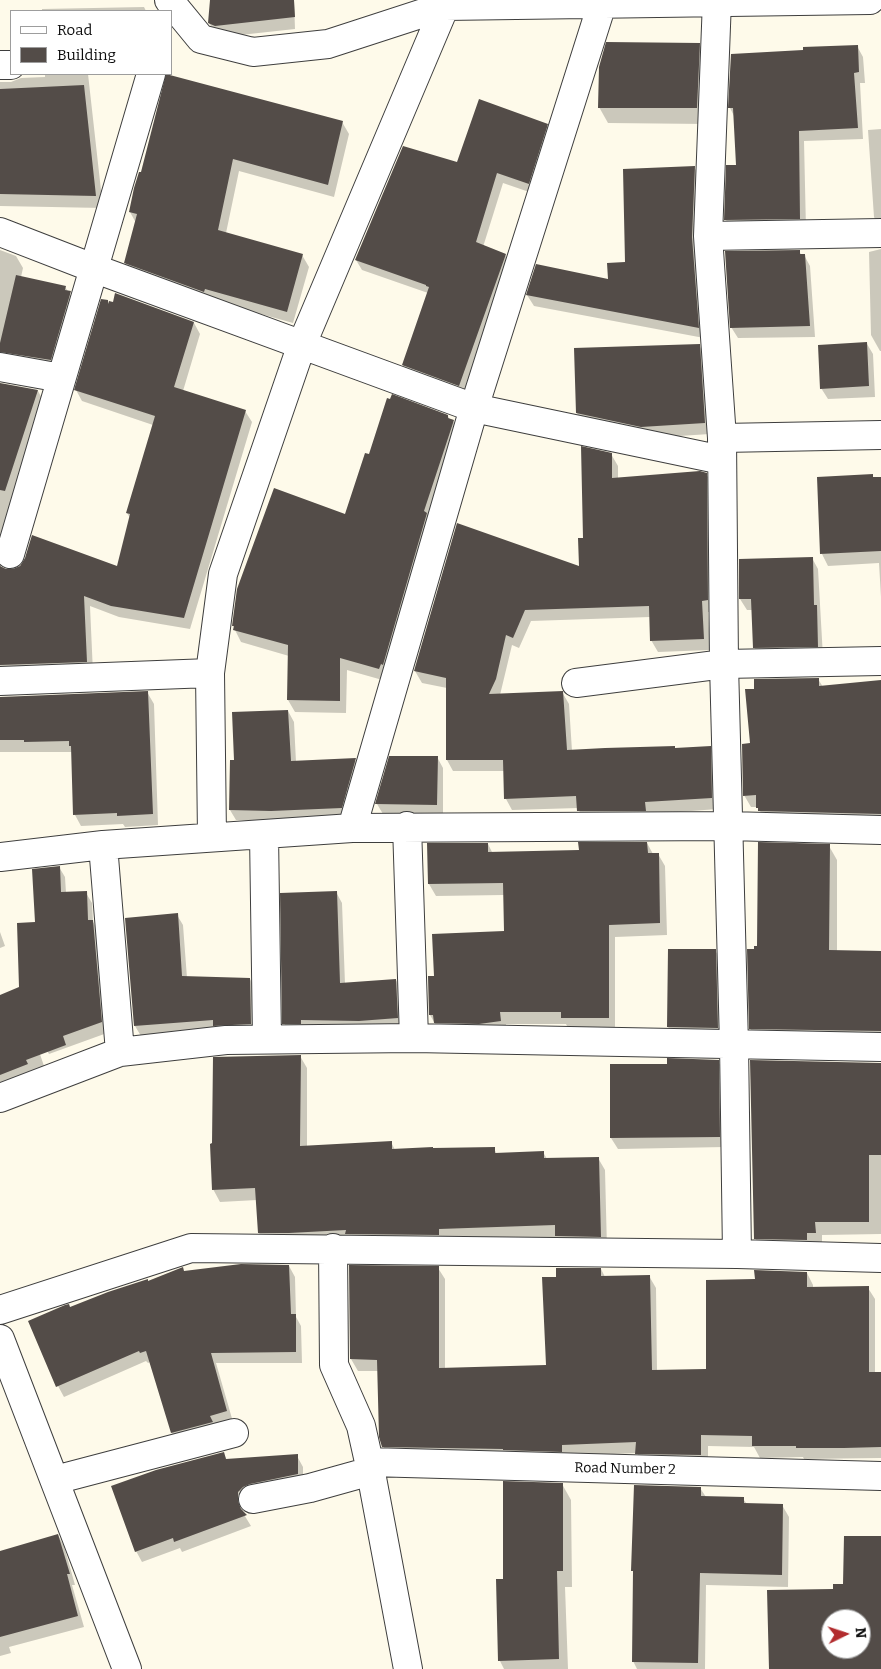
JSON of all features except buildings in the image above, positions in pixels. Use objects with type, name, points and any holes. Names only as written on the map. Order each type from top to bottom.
[{"type":"street","points":[[168,0],[201,39],[254,52],[328,44],[436,3],[602,4],[870,0]]},
{"type":"street","points":[[717,1],[708,236],[722,449],[724,664],[734,1044],[737,1254]]},
{"type":"street","points":[[212,837],[210,673],[222,574],[302,344],[436,3]]},
{"type":"street","points":[[352,828],[474,408],[602,4]]},
{"type":"street","points":[[10,554],[151,75]]},
{"type":"street","points":[[0,232],[474,408],[722,449],[881,435]]},
{"type":"street","points":[[708,236],[881,233]]},
{"type":"street","points":[[0,367],[61,378]]},
{"type":"street","points":[[576,683],[724,664],[881,661]]},
{"type":"street","points":[[0,681],[210,673]]},
{"type":"street","points":[[407,826],[414,1038]]},
{"type":"street","points":[[0,858],[103,846],[212,837],[407,826],[728,826],[881,830]]},
{"type":"street","points":[[264,834],[267,1039]]},
{"type":"street","points":[[103,846],[120,1052]]},
{"type":"street","points":[[0,1098],[120,1052],[226,1040],[414,1038],[881,1047]]},
{"type":"street","points":[[0,1310],[191,1248],[333,1248],[881,1258]]},
{"type":"street","points":[[333,1248],[334,1366],[361,1426],[408,1669]]},
{"type":"street","points":[[0,1339],[127,1669]]},
{"type":"street","points":[[55,1480],[234,1433]]},
{"type":"street","name":"Road Number 2","points":[[253,1499],[310,1488],[370,1467],[881,1476]]}]
